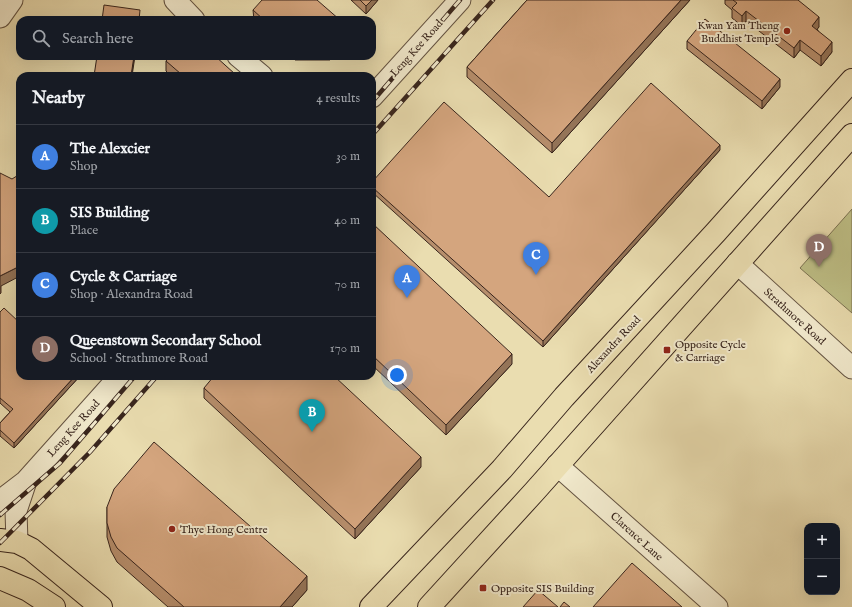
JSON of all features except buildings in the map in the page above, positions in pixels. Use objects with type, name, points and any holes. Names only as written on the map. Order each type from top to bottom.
[{"type":"main road","name":"Alexandra Road","points":[[371,607],[502,469],[564,397],[848,90]]},
{"type":"main road","points":[[429,607],[852,136]]},
{"type":"main road","points":[[9,541],[49,563],[101,607]]},
{"type":"main road","points":[[0,578],[28,590],[54,607]]},
{"type":"street","points":[[0,17],[12,0]]},
{"type":"street","points":[[175,0],[190,16]]},
{"type":"street","name":"Leng Kee Road","points":[[376,93],[460,0]]},
{"type":"street","points":[[243,60],[257,72]]},
{"type":"street","name":"Strathmore Road","points":[[737,263],[852,368]]},
{"type":"street","name":"Leng Kee Road","points":[[0,501],[26,481],[116,380]]},
{"type":"street","name":"Clarence Lane","points":[[557,465],[717,607]]},
{"type":"street","name":"Leng Kee Road","points":[[9,541],[16,511],[26,481]]},
{"type":"green space","points":[[852,209],[852,313],[800,268]]},
{"type":"railway","points":[[376,97],[460,0]]},
{"type":"railway","points":[[376,131],[493,0]]},
{"type":"railway","points":[[0,515],[60,463],[132,380]]},
{"type":"railway","points":[[0,543],[90,452],[153,380]]},
{"type":"place","name":"Kwan Yam Theng Buddhist Temple","points":[[787,31]]},
{"type":"place","name":"Queenstown Secondary School","points":[[819,267]]},
{"type":"place","name":"Cycle & Carriage","points":[[536,275]]},
{"type":"place","name":"The Alexcier","points":[[407,298]]},
{"type":"place","name":"Opposite Cycle & Carriage","points":[[667,350]]},
{"type":"place","name":"SIS Building","points":[[312,432]]},
{"type":"place","name":"Thye Hong Centre","points":[[172,529]]},
{"type":"place","name":"Opposite SIS Building","points":[[483,588]]}]
